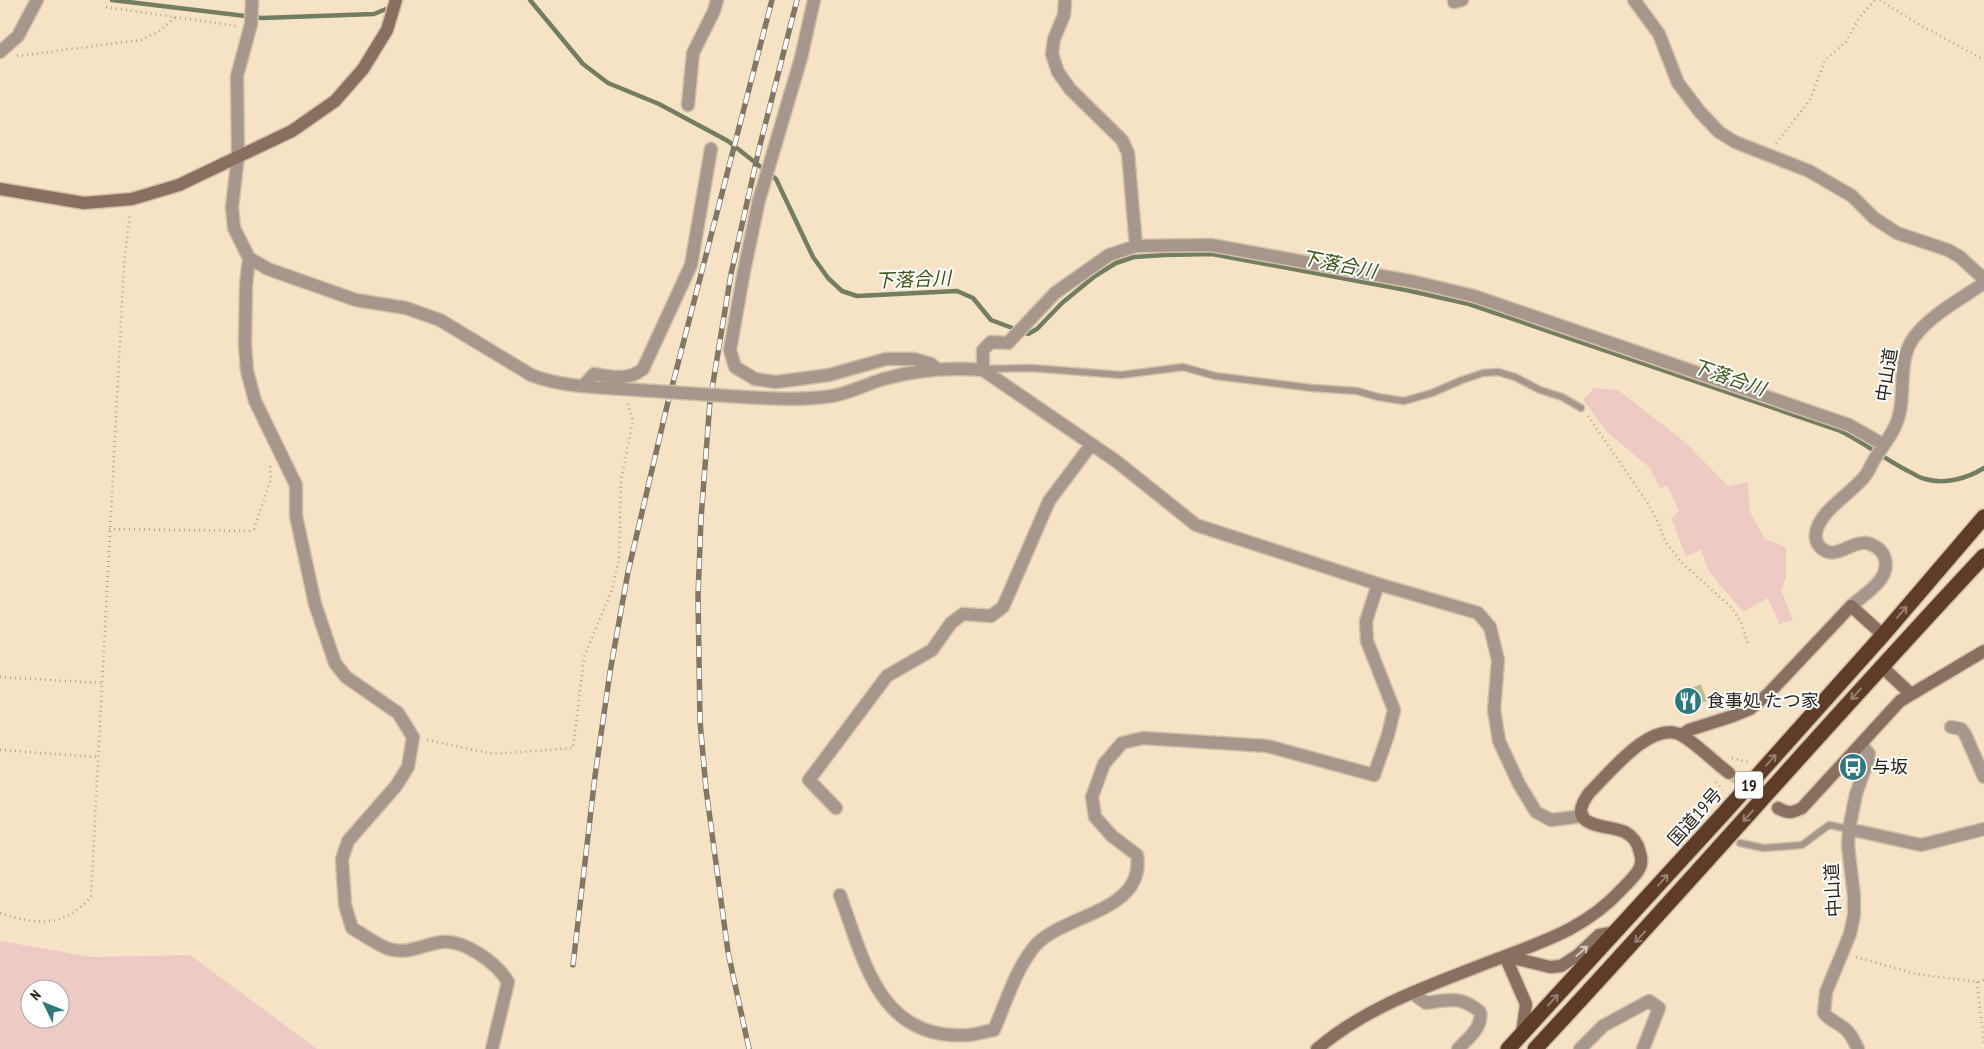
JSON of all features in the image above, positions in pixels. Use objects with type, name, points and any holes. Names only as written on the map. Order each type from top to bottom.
[{"type":"highway","name":"国道19号","points":[[1508,1049],[1883,635],[1984,517]]},
{"type":"highway","name":"19","points":[[1535,1049],[1649,926],[1880,666],[1984,556]]},
{"type":"street","points":[[5,54],[18,36],[37,0]]},
{"type":"street","points":[[0,189],[84,203],[132,199],[179,185],[292,131],[335,101],[363,69],[387,30],[396,0]]},
{"type":"street","points":[[688,105],[693,53],[714,11],[717,0]]},
{"type":"street","points":[[814,0],[800,58],[764,181],[744,270],[730,350],[735,367],[755,379],[776,382],[829,375],[886,359],[914,359],[931,364],[937,369]]},
{"type":"street","points":[[1064,0],[1064,15],[1054,39],[1052,54],[1058,72],[1070,89],[1122,140],[1128,153],[1136,246]]},
{"type":"street","points":[[1634,0],[1659,34],[1678,82],[1700,112],[1719,132],[1735,142],[1809,171],[1852,196],[1874,218],[1896,233],[1948,250],[1960,257],[1984,279]]},
{"type":"street","points":[[252,4],[251,26],[236,76],[238,156],[232,207],[234,228],[249,258],[245,311],[247,371],[255,400],[296,485],[296,516],[313,595],[335,663],[346,677],[398,713],[413,737],[408,767],[396,786],[348,841],[342,859],[345,905],[352,928],[390,949],[410,951],[443,942],[470,948],[501,970],[508,982],[492,1049]]},
{"type":"street","points":[[583,386],[594,374],[626,378],[643,369],[690,265],[711,149]]},
{"type":"street","points":[[983,370],[983,350],[991,342],[1008,343],[1055,294],[1109,255],[1136,246],[1211,244],[1415,282],[1474,296],[1849,425],[1884,445]]},
{"type":"street","points":[[249,258],[268,269],[356,300],[406,308],[440,320],[531,375],[545,380],[583,386],[804,399],[834,395],[885,379],[937,369],[983,370],[1116,461],[1196,525],[1378,584],[1478,613],[1490,627],[1498,660],[1494,710],[1499,741],[1519,784],[1536,812],[1551,820],[1583,816]]},
{"type":"street","name":"中山道","points":[[1851,606],[1878,584],[1883,577],[1886,569],[1882,552],[1867,543],[1859,543],[1834,553],[1827,552],[1816,542],[1819,524],[1865,476],[1897,424],[1908,348],[1915,336],[1931,320],[1984,283]]},
{"type":"street","points":[[836,808],[808,780],[888,676],[932,650],[951,623],[963,614],[991,616],[1003,607],[1049,501],[1091,445]]},
{"type":"street","points":[[840,895],[865,963],[880,994],[898,1015],[919,1027],[943,1034],[968,1035],[994,1030],[1020,968],[1035,946],[1059,927],[1107,908],[1131,889],[1139,868],[1138,855],[1112,836],[1095,816],[1092,797],[1104,764],[1122,743],[1143,738],[1267,746],[1374,776],[1394,710],[1367,641],[1366,621],[1378,584]]},
{"type":"street","points":[[1681,735],[1689,730],[1750,709],[1768,694],[1851,606],[1883,635]]},
{"type":"street","points":[[1778,808],[1786,813],[1793,813],[1802,808],[1900,701],[1984,651]]},
{"type":"street","points":[[1880,666],[1911,694]]},
{"type":"street","points":[[1951,727],[1961,728],[1965,734],[1984,777]]},
{"type":"street","points":[[1317,1049],[1351,1024],[1375,1010],[1504,956],[1551,940],[1580,924],[1610,903],[1638,871],[1641,864],[1641,855],[1634,838],[1617,830],[1598,827],[1589,823],[1583,816],[1581,809],[1589,793],[1638,745],[1655,735],[1667,732],[1681,735],[1729,774]]},
{"type":"street","name":"中山道","points":[[1858,1049],[1845,1028],[1828,1018],[1824,1012],[1826,992],[1844,952],[1854,915],[1854,896],[1848,846],[1849,829],[1856,794],[1869,754],[1861,744]]},
{"type":"street","points":[[1849,829],[1920,845],[1984,829]]},
{"type":"street","points":[[1504,956],[1526,963],[1550,967],[1561,966],[1578,955],[1600,935],[1616,932]]},
{"type":"street","points":[[1504,956],[1526,1004],[1522,1033]]},
{"type":"street","points":[[1412,993],[1426,1003],[1455,999],[1465,1001],[1480,1012],[1481,1020],[1477,1029],[1458,1049]]},
{"type":"street","points":[[1580,1049],[1603,1026],[1649,1001],[1659,1008],[1643,1049]]},
{"type":"lane","points":[[983,370],[1031,368],[1121,375],[1183,367],[1215,376],[1312,388],[1357,391],[1378,398],[1404,401],[1432,393],[1482,373],[1498,372],[1515,377],[1540,390],[1562,397],[1581,408]]},
{"type":"lane","points":[[1740,843],[1764,848],[1802,845],[1830,825],[1849,829]]},
{"type":"path","points":[[1770,156],[1777,142],[1810,100],[1825,60],[1846,42],[1859,18],[1875,0]]},
{"type":"path","points":[[1880,0],[1915,22],[1984,60]]},
{"type":"path","points":[[106,8],[251,26]]},
{"type":"path","points":[[5,54],[141,40],[158,32],[177,16]]},
{"type":"path","points":[[0,912],[36,922],[52,922],[80,909],[91,897],[124,264],[132,199]]},
{"type":"path","points":[[413,737],[494,754],[573,748],[584,657],[612,590],[619,559],[621,481],[634,420],[627,402]]},
{"type":"path","points":[[1581,408],[1594,423],[1604,442],[1647,502],[1658,522],[1665,541],[1680,560],[1732,608],[1742,624],[1748,645]]},
{"type":"path","points":[[109,529],[249,531],[254,529],[271,478],[270,450],[274,438]]},
{"type":"path","points":[[0,677],[102,683]]},
{"type":"path","points":[[0,750],[97,757]]},
{"type":"path","points":[[1844,952],[1916,974],[1976,982],[1984,980]]},
{"type":"path","points":[[1976,982],[1984,1044]]},
{"type":"shaded area","points":[[1594,388],[1618,390],[1685,442],[1728,486],[1748,482],[1750,512],[1765,539],[1786,547],[1786,578],[1781,590],[1793,620],[1779,624],[1768,598],[1743,612],[1708,570],[1701,550],[1686,556],[1671,518],[1679,511],[1667,486],[1660,488],[1649,467],[1608,433],[1583,400]]},
{"type":"shaded area","points":[[0,941],[92,957],[190,955],[317,1049],[0,1049]]},
{"type":"building","points":[[1701,684],[1707,701],[1682,710],[1676,694]]},
{"type":"waterway","points":[[112,0],[262,18],[374,14],[391,7]]},
{"type":"waterway","name":"下落合川","points":[[530,0],[583,64],[608,83],[659,104],[728,141],[776,179],[813,257],[828,278],[842,291],[857,296],[957,291],[973,298],[991,320],[1028,334],[1037,329],[1062,303],[1095,276],[1116,263],[1134,257],[1212,254],[1406,290],[1469,304],[1838,430],[1918,477],[1933,481],[1948,481],[1971,475],[1984,468]]},
{"type":"tunnel","points":[[1729,773],[1778,808]]},
{"type":"railway","points":[[573,965],[595,776],[610,672],[628,572],[667,406],[772,0]]},
{"type":"railway","points":[[749,1049],[728,952],[706,789],[700,721],[698,596],[701,519],[710,401],[731,274],[759,149],[797,0]]},
{"type":"place","name":"食事処 たつ家","points":[[1688,701]]},
{"type":"place","name":"与坂","points":[[1853,767]]}]
